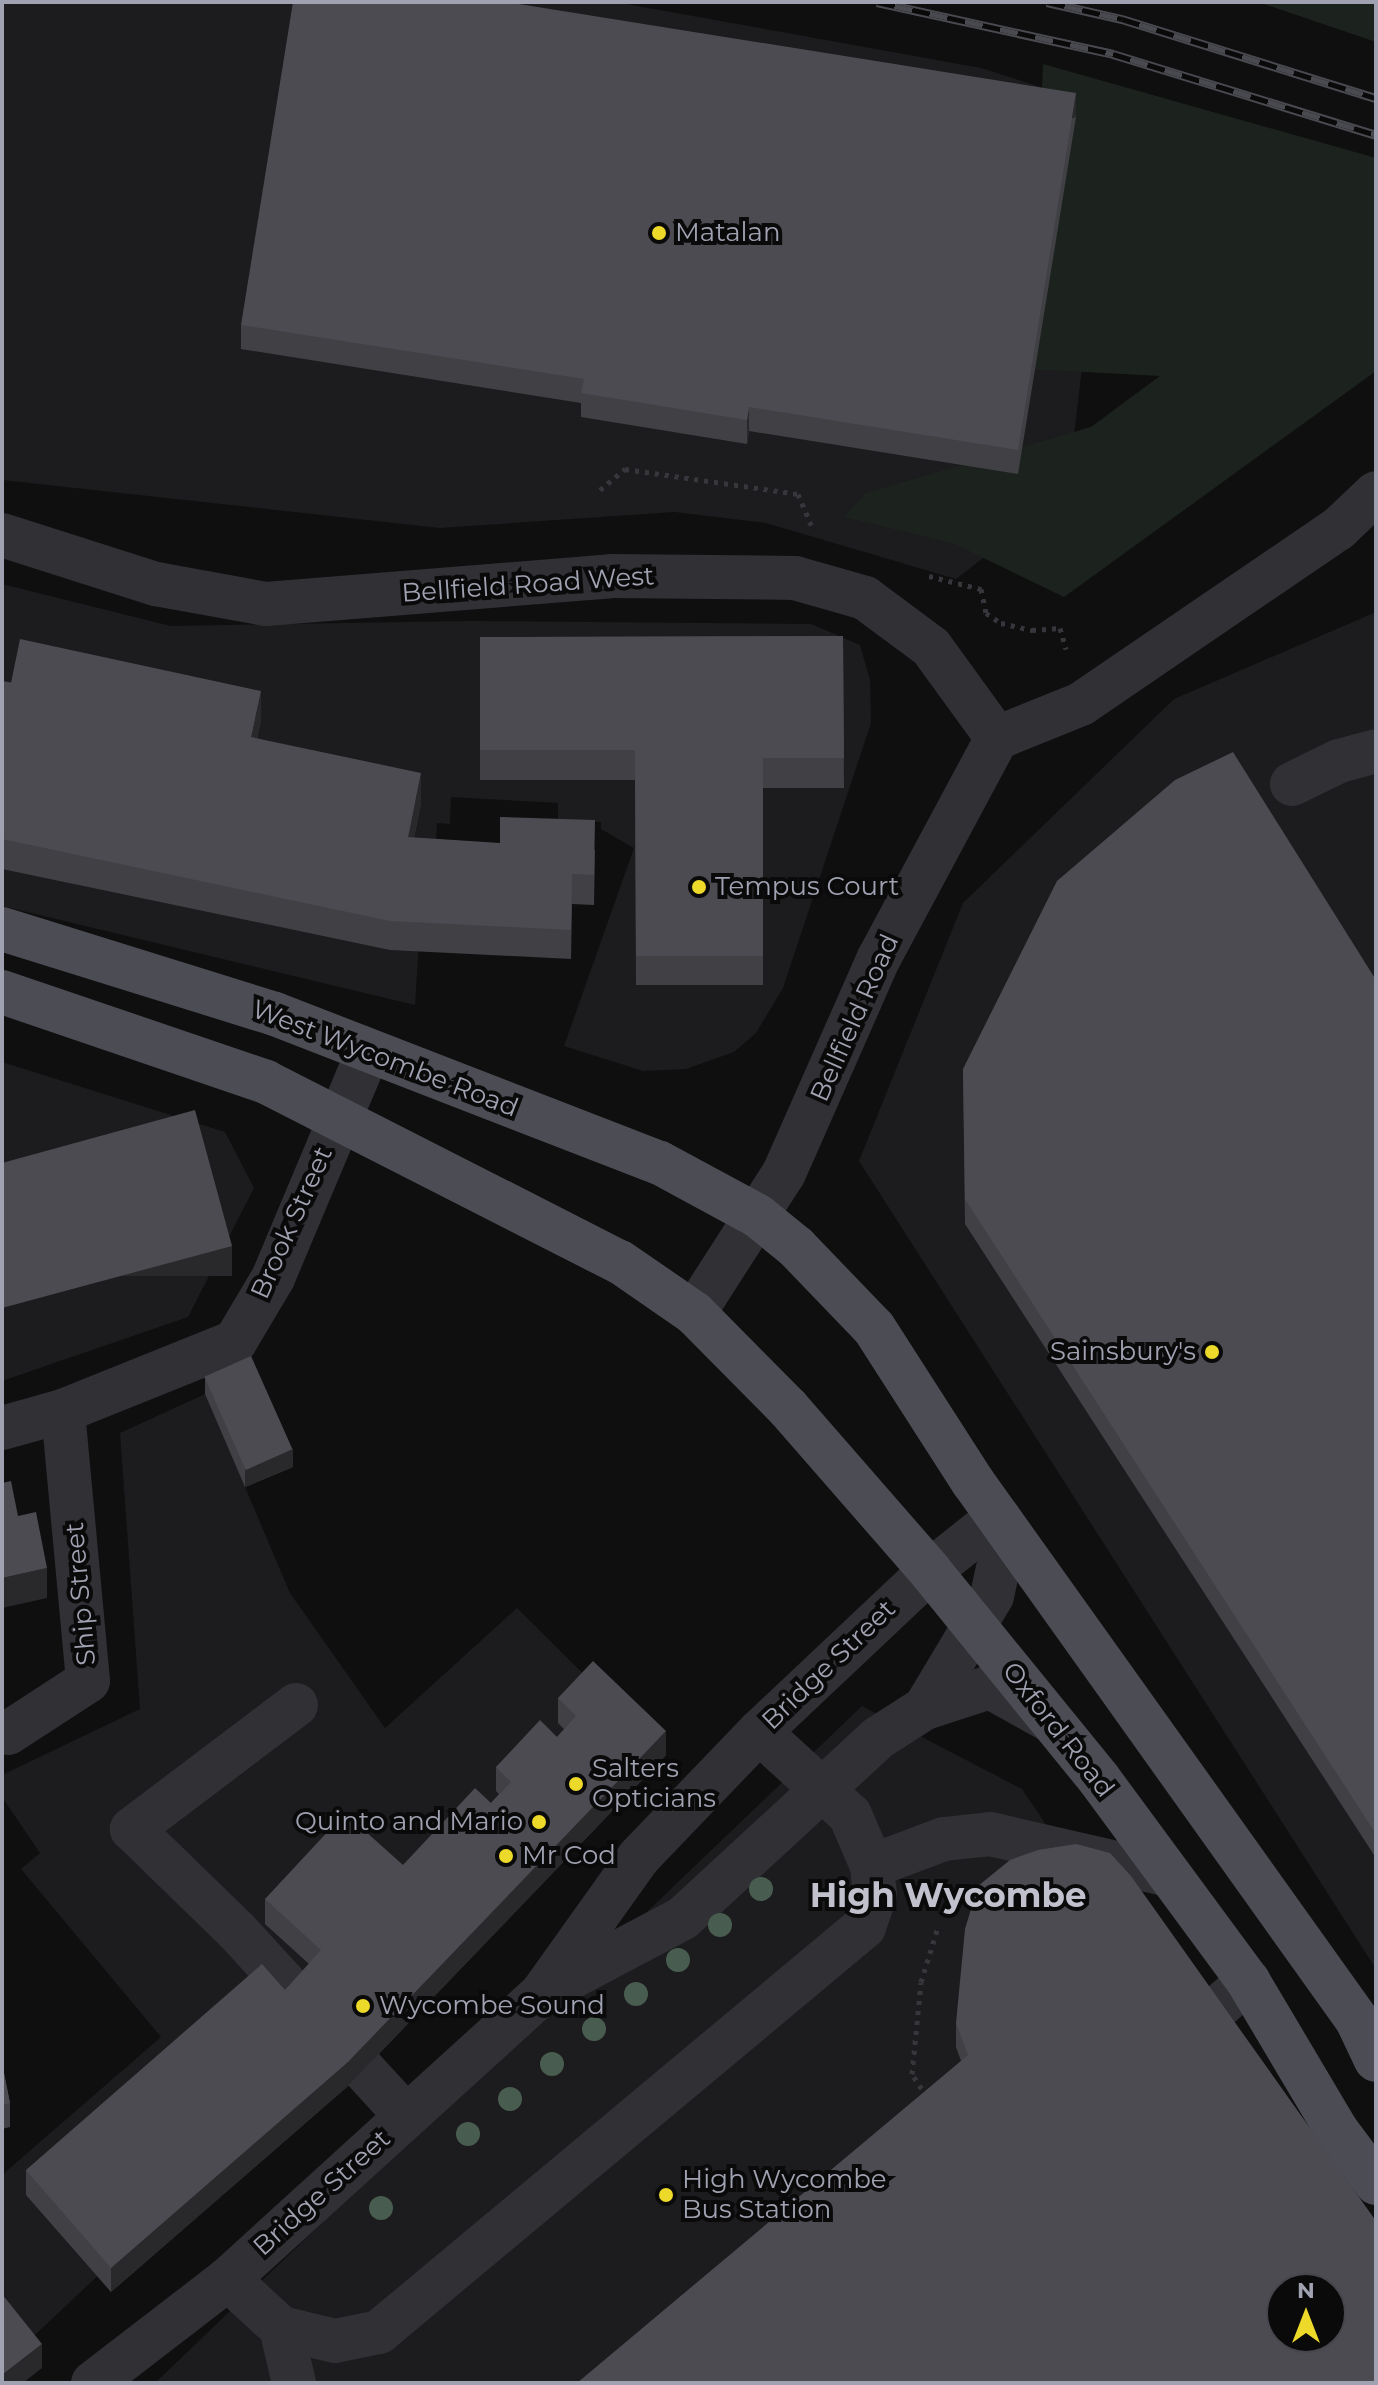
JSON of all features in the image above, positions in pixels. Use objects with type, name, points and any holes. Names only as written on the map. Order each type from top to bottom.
[{"type":"main road","name":"West Wycombe Road","points":[[2,929],[275,1014],[660,1163],[758,1216]]},
{"type":"main road","points":[[2,992],[266,1082],[620,1262],[694,1313]]},
{"type":"main road","points":[[758,1216],[796,1247],[874,1328],[998,1517],[1255,1872],[1357,2020],[1376,2060]]},
{"type":"main road","name":"Oxford Road","points":[[694,1313],[788,1408],[930,1571],[1051,1721],[1248,1981],[1337,2131],[1376,2183]]},
{"type":"street","points":[[997,738],[1081,704],[1338,529],[1376,493]]},
{"type":"street","name":"Bellfield Road West","points":[[2,535],[156,584],[266,604],[611,576],[795,578],[865,598],[931,647],[997,738]]},
{"type":"street","name":"Bellfield Road","points":[[694,1313],[758,1216],[789,1162],[879,958],[997,738]]},
{"type":"street","points":[[1292,784],[1339,761],[1376,751]]},
{"type":"street","name":"Brook Street","points":[[2,1428],[63,1411],[235,1342],[273,1278],[338,1116],[368,1052]]},
{"type":"street","name":"Ship Street","points":[[8,1733],[88,1681],[63,1411]]},
{"type":"street","name":"Bridge Street","points":[[93,2383],[228,2279],[542,1993],[639,1857],[759,1732],[930,1571],[998,1517],[1003,1545],[992,1596],[925,1708]]},
{"type":"street","name":"Bridge Street","points":[[542,1993],[683,1918],[878,1738],[925,1708],[990,1687],[1051,1721]]},
{"type":"street","points":[[296,1705],[132,1829],[237,1931],[299,1999]]},
{"type":"street","points":[[228,2279],[281,2328],[335,2341],[379,2332],[864,1927],[875,1895],[872,1866],[850,1815],[759,1732]]},
{"type":"street","points":[[872,1866],[944,1839],[990,1834],[1169,1875]]},
{"type":"street","points":[[1152,2067],[1248,1981]]},
{"type":"street","points":[[363,2069],[406,2116]]},
{"type":"street","points":[[281,2328],[294,2383]]},
{"type":"path","points":[[600,490],[625,469],[798,494],[816,536]]},
{"type":"path","points":[[981,589],[986,613],[1001,623],[1032,630],[1060,628],[1081,704]]},
{"type":"path","points":[[934,2108],[912,2074],[921,1982],[938,1927]]},
{"type":"shaded area","points":[[2,2],[615,2],[981,68],[1113,110],[1067,493],[956,579],[766,523],[675,512],[440,528],[2,480]]},
{"type":"shaded area","points":[[1258,2],[1376,2],[1376,42]]},
{"type":"shaded area","points":[[1043,64],[1376,158],[1376,371],[1064,597],[955,544],[844,517],[866,493],[1091,427],[1160,376],[1031,369]]},
{"type":"shaded area","points":[[2,584],[171,626],[469,621],[811,624],[860,645],[870,680],[871,723],[783,988],[756,1033],[734,1052],[686,1069],[643,1071],[564,1046],[634,848],[601,829],[601,822],[558,820],[558,803],[451,797],[450,824],[437,823],[435,863],[423,881],[415,1005],[2,906]]},
{"type":"shaded area","name":"Sainsbury's","points":[[1376,612],[1376,1969],[859,1161],[963,903],[1174,699]]},
{"type":"shaded area","points":[[2,1062],[225,1132],[254,1188],[188,1317],[2,1381]]},
{"type":"shaded area","points":[[251,1373],[293,1467],[245,1487],[290,1593],[385,1728],[517,1608],[658,1748],[2,2366],[2,2175],[161,2037],[21,1869],[40,1853],[2,1797],[2,1775],[140,1709],[120,1433]]},
{"type":"shaded area","points":[[862,1706],[1022,1789],[1376,2314],[1376,2383],[155,2383]]},
{"type":"building","name":"Matalan","points":[[293,2],[506,2],[1076,93],[1018,450],[749,407],[747,420],[581,393],[584,379],[241,325]]},
{"type":"building","name":"Tempus Court","points":[[843,636],[844,758],[763,758],[763,956],[636,956],[635,750],[480,750],[480,637]]},
{"type":"building","points":[[20,639],[261,691],[251,737],[421,773],[408,837],[500,843],[500,817],[595,820],[594,875],[572,874],[571,930],[390,921],[2,839],[2,681],[11,683]]},
{"type":"building","name":"Sainsbury's","points":[[1233,752],[1376,980],[1376,1834],[965,1199],[963,1069],[1057,881],[1175,780]]},
{"type":"building","points":[[195,1110],[232,1246],[2,1308],[2,1163]]},
{"type":"building","points":[[251,1356],[292,1449],[246,1470],[204,1377]]},
{"type":"building","points":[[11,1481],[18,1516],[36,1512],[47,1568],[2,1578],[2,1483]]},
{"type":"building","points":[[593,1661],[666,1731],[348,2062],[111,2268],[26,2170],[262,1964],[285,1990],[321,1950],[265,1899],[345,1813],[403,1865],[475,1788],[491,1803],[511,1782],[496,1767],[540,1720],[557,1737],[576,1716],[558,1698]]},
{"type":"building","points":[[1076,1844],[1110,1853],[1131,1876],[1376,2221],[1376,2383],[577,2383],[968,2055],[956,2023],[965,1929],[978,1886],[1010,1860],[1038,1850]]},
{"type":"building","points":[[2,2063],[10,2103],[2,2105]]},
{"type":"building","points":[[2,2294],[42,2344],[2,2375]]},
{"type":"railway","points":[[877,2],[1113,54],[1376,135]]},
{"type":"railway","points":[[1047,2],[1122,19],[1376,98]]},
{"type":"place","name":"Matalan","points":[[659,233]]},
{"type":"place","name":"Tempus Court","points":[[699,887]]},
{"type":"place","name":"Sainsbury's","points":[[1212,1352]]},
{"type":"place","name":"Salters Opticians","points":[[576,1784]]},
{"type":"place","name":"Quinto and Mario","points":[[539,1822]]},
{"type":"place","name":"Mr Cod","points":[[506,1856]]},
{"type":"place","name":"Wycombe Sound","points":[[363,2006]]},
{"type":"place","name":"High Wycombe Bus Station","points":[[666,2195]]},
{"type":"district","name":"High Wycombe","points":[[948,1896]]}]
